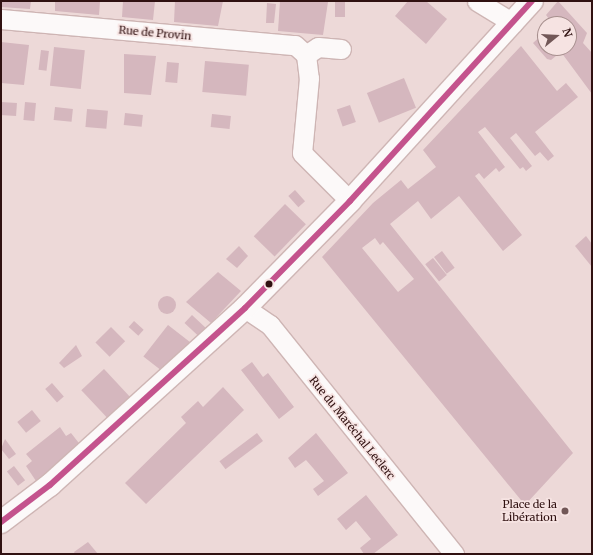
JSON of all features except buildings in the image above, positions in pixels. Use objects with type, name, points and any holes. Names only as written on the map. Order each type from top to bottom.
[{"type":"street","points":[[477,1],[513,23]]},
{"type":"street","points":[[1,522],[50,485],[245,308],[350,201],[532,1]]},
{"type":"street","name":"Rue de Provin","points":[[1,19],[296,45],[306,55]]},
{"type":"street","points":[[341,49],[318,47],[306,55],[309,78],[302,153],[350,201]]},
{"type":"street","name":"Rue du Maréchal Leclerc","points":[[245,308],[270,326],[454,554]]},
{"type":"transit line","points":[[1,522],[50,485],[245,308],[350,201],[532,1]]},
{"type":"place","name":"Place de la Libération","points":[[565,511]]}]
